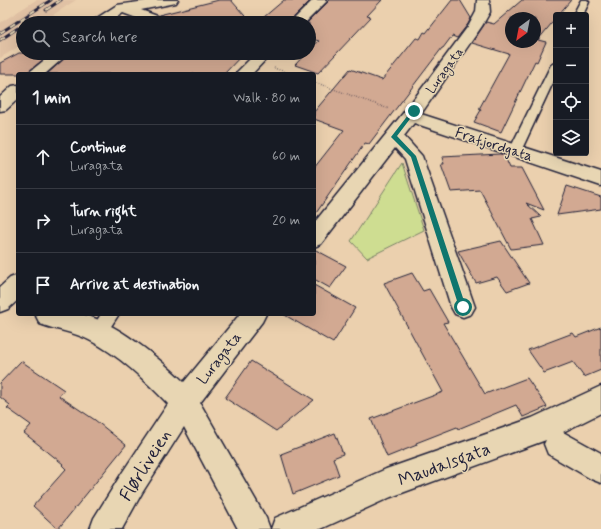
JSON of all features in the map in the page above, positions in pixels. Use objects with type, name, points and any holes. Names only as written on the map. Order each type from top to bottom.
[{"type":"street","points":[[106,16],[118,4],[144,6],[171,0]]},
{"type":"street","points":[[304,16],[321,0]]},
{"type":"street","name":"Luragata","points":[[316,235],[410,116],[475,26],[483,12],[483,0]]},
{"type":"street","points":[[118,4],[146,16]]},
{"type":"street","points":[[38,72],[53,60]]},
{"type":"street","points":[[246,72],[268,60]]},
{"type":"street","points":[[0,106],[16,92]]},
{"type":"street","name":"Frafjordgata","points":[[410,116],[601,179]]},
{"type":"street","points":[[394,137],[413,156],[463,307]]},
{"type":"street","points":[[0,302],[16,287]]},
{"type":"street","points":[[48,316],[67,320],[104,323],[130,353],[159,376],[185,402],[255,529]]},
{"type":"street","name":"Luragata","points":[[185,402],[252,316]]},
{"type":"street","name":"Maudalsgata","points":[[286,529],[386,484],[537,430],[601,399]]},
{"type":"street","name":"Flørliveien","points":[[105,529],[132,483],[185,402]]},
{"type":"street","points":[[558,444],[601,469]]},
{"type":"lane","points":[[579,12],[584,2]]},
{"type":"lane","points":[[515,151],[553,71]]},
{"type":"path","points":[[268,60],[287,72]]},
{"type":"path","points":[[316,83],[410,116]]},
{"type":"shaded area","points":[[36,0],[76,0],[53,15],[54,16],[16,16],[16,48],[0,58],[0,23]]},
{"type":"green space","points":[[402,163],[424,230],[367,258],[351,241]]},
{"type":"building","points":[[219,0],[231,0],[245,16],[162,16],[159,15]]},
{"type":"building","points":[[284,0],[311,0],[295,16],[265,16]]},
{"type":"building","points":[[330,0],[382,0],[367,16],[371,17],[318,73],[295,65],[300,60],[316,60],[316,44],[319,41],[316,40],[316,16],[314,16]]},
{"type":"building","points":[[452,0],[460,0],[471,18],[457,38],[452,36],[442,48],[369,144],[365,143],[316,213],[316,165],[344,130],[316,120],[316,110],[350,69],[382,80],[416,38],[420,39],[424,32],[426,33]]},
{"type":"building","points":[[522,0],[571,0],[561,12],[553,12],[553,22],[541,36],[541,12],[508,12]]},
{"type":"building","points":[[505,15],[505,48],[541,48],[541,41],[546,42],[537,62],[535,61],[501,132],[474,122],[481,110],[479,109],[509,54],[472,43],[486,22],[494,24]]},
{"type":"building","points":[[16,55],[16,60],[43,60],[28,72],[16,72],[16,74],[0,74],[0,63]]},
{"type":"building","points":[[62,60],[237,60],[226,72],[49,72]]},
{"type":"building","points":[[504,155],[510,168],[522,168],[544,210],[526,203],[541,217],[532,219],[544,245],[511,249],[480,190],[451,192],[441,164],[444,164],[442,157]]},
{"type":"building","points":[[567,186],[601,197],[601,209],[557,215]]},
{"type":"building","points":[[501,241],[529,283],[507,291],[497,277],[476,283],[458,251]]},
{"type":"building","points":[[316,250],[346,266],[330,288],[316,280]]},
{"type":"building","points":[[412,273],[423,291],[429,289],[448,322],[443,323],[485,394],[527,378],[547,407],[523,417],[516,405],[458,429],[457,427],[416,443],[417,445],[387,457],[371,419],[443,392],[384,283]]},
{"type":"building","points":[[316,286],[355,308],[333,343],[286,316],[316,316]]},
{"type":"building","points":[[601,327],[601,370],[584,377],[573,362],[544,373],[528,350],[573,333],[576,337]]},
{"type":"building","points":[[21,361],[64,390],[59,396],[95,420],[126,445],[58,529],[33,506],[66,469],[62,465],[63,464],[24,433],[31,425],[7,408],[10,405],[0,397],[0,383]]},
{"type":"building","points":[[251,361],[314,400],[276,431],[225,398]]},
{"type":"building","points":[[335,433],[343,454],[333,458],[339,475],[293,494],[281,454]]},
{"type":"railway","points":[[26,16],[51,0]]},
{"type":"railway","points":[[46,10],[61,0]]},
{"type":"railway","points":[[0,33],[16,23]]},
{"type":"railway","points":[[0,40],[16,29]]},
{"type":"route","points":[[414,111],[394,137],[413,156],[463,307]]}]
